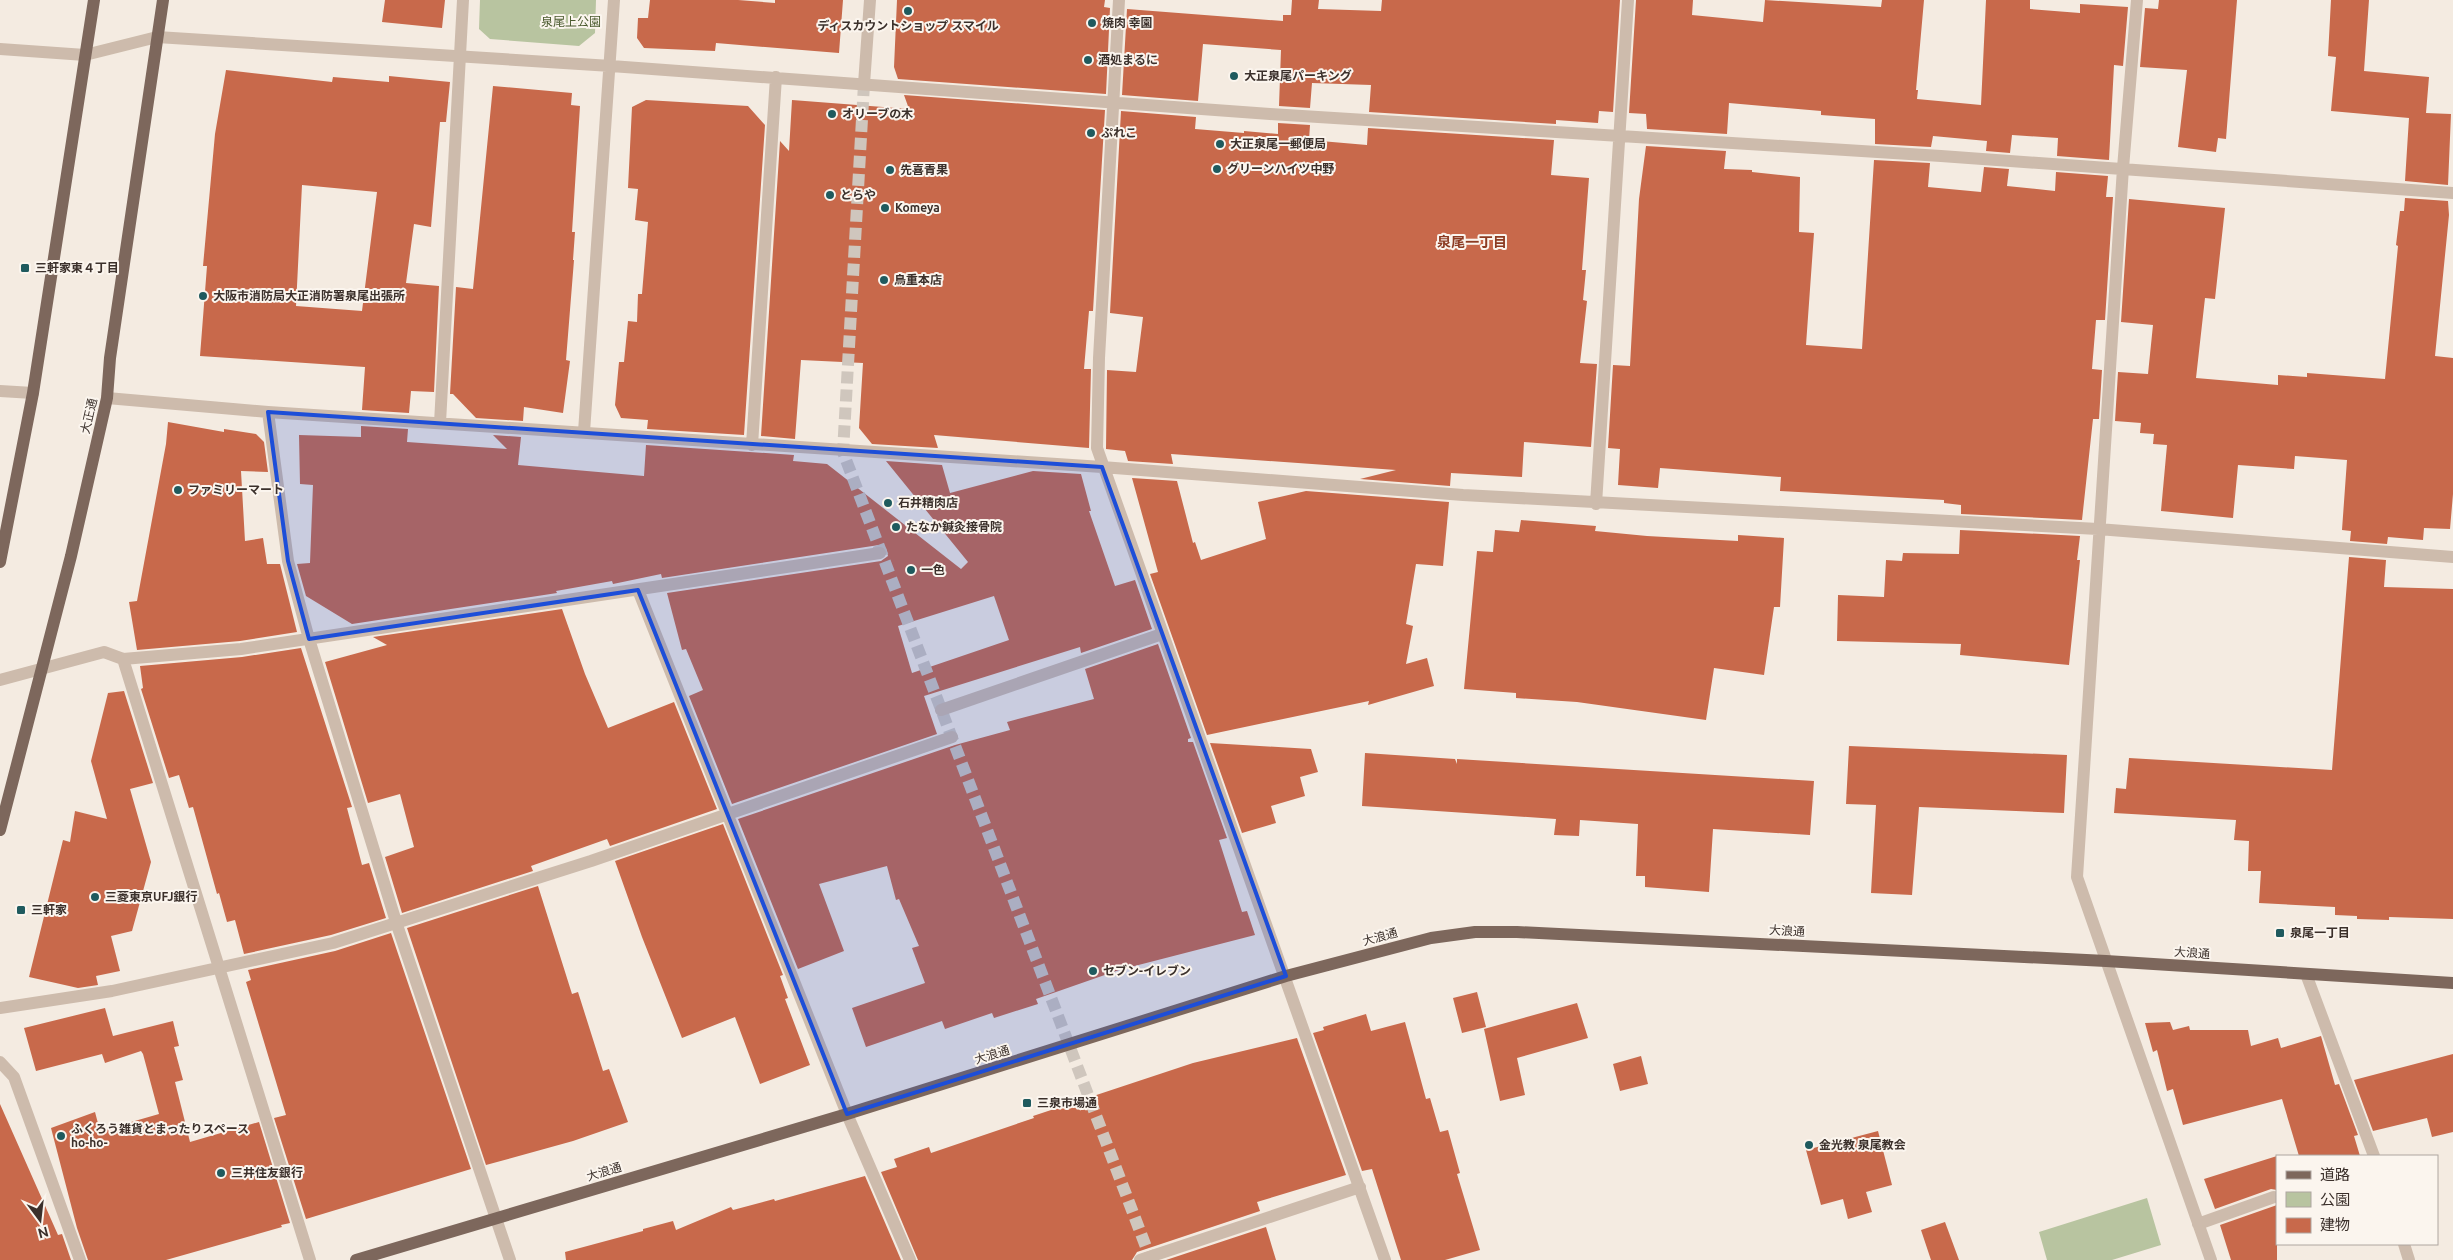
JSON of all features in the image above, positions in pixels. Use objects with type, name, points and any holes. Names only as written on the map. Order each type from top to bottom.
[{"type":"main road","points":[[0,562],[34,393],[94,0]]},
{"type":"main road","name":"大正通","points":[[0,830],[71,556],[108,398],[110,358],[163,0]]},
{"type":"main road","name":"大浪通","points":[[356,1260],[847,1114],[1286,976],[1431,938],[1475,932],[1517,932],[2106,961],[2453,983]]},
{"type":"street","points":[[440,423],[463,0]]},
{"type":"street","points":[[584,432],[611,66],[614,0]]},
{"type":"street","points":[[864,84],[870,0]]},
{"type":"street","points":[[1119,0],[1099,358],[1097,448],[1102,467],[1286,976],[1385,1260]]},
{"type":"street","points":[[1596,504],[1628,0]]},
{"type":"street","points":[[2137,0],[2123,168],[2098,530],[2077,877],[2211,1260]]},
{"type":"street","points":[[0,49],[85,55],[157,37],[460,55],[1112,103],[2123,168],[2453,192]]},
{"type":"street","points":[[752,444],[776,78]]},
{"type":"street","points":[[0,391],[34,393]]},
{"type":"street","points":[[108,398],[268,412],[1102,467],[1596,504],[2098,530],[2453,557]]},
{"type":"street","points":[[268,412],[288,560],[309,639],[397,925],[510,1260]]},
{"type":"street","points":[[0,680],[104,652],[123,659],[240,649],[880,553]]},
{"type":"street","points":[[638,590],[847,1114],[910,1260]]},
{"type":"street","points":[[942,710],[1162,634]]},
{"type":"street","points":[[123,659],[310,1260]]},
{"type":"street","points":[[0,1008],[112,990],[218,968],[333,943],[397,925],[952,737]]},
{"type":"street","points":[[2306,974],[2374,1155]]},
{"type":"street","points":[[0,1062],[14,1077],[80,1260]]},
{"type":"street","points":[[1140,1260],[1360,1187]]},
{"type":"street","points":[[2198,1224],[2274,1197]]},
{"type":"street","points":[[2404,1245],[2409,1260]]},
{"type":"highlighted area","points":[[268,412],[1102,467],[1286,976],[847,1114],[638,590],[309,639],[288,561]]},
{"type":"green space","name":"泉尾上公園","points":[[480,0],[596,0],[595,33],[579,46],[490,39],[479,29]]},
{"type":"green space","points":[[2147,1198],[2161,1245],[2112,1260],[2047,1260],[2039,1232]]},
{"type":"building","points":[[385,0],[445,0],[442,28],[382,22]]},
{"type":"building","points":[[650,0],[738,0],[775,3],[775,0],[843,0],[839,53],[716,43],[715,51],[644,48],[637,38],[638,18],[648,18]]},
{"type":"building","points":[[897,0],[1105,0],[1104,7],[1110,8],[1106,94],[898,79],[894,67]]},
{"type":"building","points":[[1292,0],[1319,0],[1318,9],[1381,11],[1382,0],[1620,0],[1613,112],[1599,111],[1598,123],[1556,120],[1556,124],[1369,112],[1371,85],[1312,83],[1310,108],[1279,106],[1281,50],[1203,44],[1198,101],[1122,95],[1127,9],[1283,21],[1283,15],[1291,15]]},
{"type":"building","points":[[1636,0],[1693,0],[1692,15],[1763,22],[1765,0],[1881,7],[1882,0],[1924,0],[1916,90],[1918,90],[1917,99],[1981,105],[1986,0],[2030,0],[2030,9],[2080,13],[2080,4],[2128,7],[2123,66],[2114,65],[2109,160],[2057,156],[2058,138],[2012,135],[2010,153],[1986,151],[1987,141],[1933,136],[1931,147],[1875,144],[1875,119],[1821,115],[1821,111],[1729,103],[1727,134],[1647,129],[1646,114],[1629,113]]},
{"type":"building","points":[[2159,0],[2237,0],[2226,139],[2218,138],[2216,152],[2178,147],[2187,70],[2140,67],[2145,8],[2158,9]]},
{"type":"building","points":[[2331,0],[2369,0],[2364,71],[2429,77],[2426,113],[2451,114],[2448,185],[2405,181],[2409,118],[2331,111],[2336,57],[2328,56]]},
{"type":"building","points":[[226,70],[332,82],[333,77],[389,82],[389,76],[450,82],[446,122],[440,122],[431,227],[414,224],[406,283],[439,286],[434,392],[411,391],[409,413],[362,410],[365,367],[200,356],[207,266],[203,266],[215,134]],"holes":[[[302,185],[377,192],[362,311],[296,306]]]},
{"type":"building","points":[[493,86],[572,93],[571,105],[580,106],[572,232],[575,232],[574,260],[566,360],[570,361],[563,413],[524,407],[523,421],[476,418],[453,394],[450,394],[456,287],[473,289]]},
{"type":"building","points":[[904,95],[1105,110],[1093,311],[1089,311],[1084,369],[1091,369],[1089,448],[934,435],[938,448],[872,444],[859,428],[863,363],[801,360],[795,439],[761,436],[780,141],[789,151],[792,100],[909,109]]},
{"type":"building","points":[[646,100],[748,106],[765,125],[744,435],[647,429],[648,420],[621,418],[615,405],[619,362],[624,362],[628,321],[637,322],[638,294],[642,294],[648,222],[635,220],[638,189],[628,188],[632,107]]},
{"type":"building","points":[[1121,111],[1196,117],[1195,129],[1244,133],[1244,131],[1278,134],[1278,123],[1310,125],[1309,140],[1367,145],[1368,128],[1554,140],[1551,175],[1589,178],[1582,270],[1586,270],[1583,300],[1587,301],[1580,363],[1597,364],[1591,447],[1524,442],[1522,477],[1451,473],[1450,486],[1360,479],[1396,470],[1171,454],[1173,464],[1128,461],[1125,451],[1106,449],[1107,370],[1136,372],[1143,317],[1110,313]]},
{"type":"building","points":[[1646,146],[1726,151],[1724,169],[1752,170],[1752,172],[1800,177],[1799,232],[1814,233],[1806,345],[1862,349],[1874,160],[1930,163],[1928,187],[1981,192],[1984,167],[2009,169],[2007,186],[2055,191],[2056,172],[2108,176],[2106,197],[2113,197],[2105,320],[2096,320],[2092,369],[2102,370],[2099,419],[2093,419],[2082,520],[1961,514],[1961,505],[1944,503],[1944,500],[1780,491],[1781,477],[1660,468],[1658,488],[1618,485],[1620,449],[1608,448],[1613,365],[1630,366],[1639,199]]},
{"type":"building","points":[[2405,198],[2448,201],[2449,215],[2435,356],[2453,358],[2453,494],[2450,529],[2424,528],[2423,540],[2388,537],[2387,544],[2350,541],[2351,531],[2342,530],[2347,460],[2295,456],[2294,469],[2238,465],[2233,518],[2161,511],[2167,445],[2153,444],[2154,434],[2140,433],[2141,423],[2115,421],[2118,372],[2148,374],[2153,325],[2121,322],[2129,199],[2225,208],[2215,299],[2205,298],[2196,378],[2278,385],[2278,375],[2307,377],[2307,373],[2385,379],[2398,246],[2396,245],[2400,211],[2404,211]]},
{"type":"building","points":[[168,422],[224,432],[224,429],[256,434],[264,442],[268,472],[241,471],[245,541],[263,538],[267,564],[280,564],[297,632],[240,641],[137,650],[129,602],[137,601],[166,444]]},
{"type":"building","points":[[361,426],[408,429],[407,442],[507,449],[493,435],[521,437],[518,465],[644,476],[646,445],[794,455],[793,461],[827,464],[961,569],[968,562],[886,461],[942,465],[950,493],[1033,471],[1081,474],[1091,511],[1089,511],[1115,586],[1135,580],[1152,629],[1081,653],[1080,647],[924,696],[937,734],[732,804],[689,696],[703,690],[686,649],[682,650],[667,593],[881,561],[888,556],[886,548],[879,545],[662,578],[661,574],[613,584],[612,581],[556,591],[557,593],[352,624],[306,596],[297,564],[310,563],[313,485],[300,484],[299,435],[361,437]],"holes":[[[994,596],[1009,640],[912,673],[898,626]]]},
{"type":"building","points":[[1132,478],[1177,481],[1193,543],[1195,542],[1201,560],[1266,539],[1258,502],[1306,491],[1449,502],[1443,566],[1416,564],[1406,624],[1413,626],[1406,664],[1427,658],[1434,686],[1368,705],[1369,701],[1207,735],[1150,574],[1158,572]]},
{"type":"building","points":[[1521,520],[1596,526],[1595,531],[1647,536],[1738,541],[1738,535],[1784,538],[1780,607],[1774,607],[1764,675],[1714,668],[1706,720],[1577,702],[1516,698],[1516,693],[1464,689],[1477,551],[1493,552],[1495,530],[1519,532]]},
{"type":"building","points":[[1960,530],[2080,536],[2077,560],[2080,560],[2069,665],[1960,655],[1961,644],[1837,641],[1838,595],[1884,597],[1886,560],[1902,561],[1903,553],[1959,554]]},
{"type":"building","points":[[2349,557],[2386,560],[2384,587],[2453,589],[2453,919],[2389,917],[2389,920],[2357,919],[2357,916],[2335,915],[2335,907],[2259,903],[2261,871],[2248,871],[2249,841],[2234,840],[2236,820],[2114,813],[2116,788],[2126,789],[2129,758],[2332,770]]},
{"type":"building","points":[[562,609],[585,674],[608,728],[674,702],[717,809],[610,846],[607,839],[531,866],[533,871],[402,913],[385,857],[414,847],[400,794],[368,803],[325,662],[387,645],[373,637]]},
{"type":"building","points":[[1158,644],[1191,738],[1188,739],[1188,742],[1193,742],[1227,838],[1219,840],[1242,912],[1247,911],[1255,935],[1119,970],[1036,999],[1038,1004],[994,1018],[992,1013],[945,1029],[942,1021],[866,1047],[852,1008],[925,983],[912,948],[919,946],[899,899],[896,900],[887,866],[819,884],[844,951],[798,969],[738,819],[955,745],[1010,730],[1007,722],[1094,699],[1085,669]]},
{"type":"building","points":[[301,648],[352,807],[347,808],[362,865],[369,863],[386,918],[331,935],[244,954],[235,920],[227,922],[219,893],[217,894],[193,807],[189,808],[179,775],[169,778],[141,689],[143,688],[140,666],[242,657]]},
{"type":"building","points":[[124,691],[153,783],[130,789],[151,862],[132,931],[111,936],[120,971],[96,976],[98,985],[78,988],[29,977],[63,840],[70,842],[75,811],[107,819],[91,761],[108,693]]},
{"type":"building","points":[[1210,743],[1311,749],[1318,772],[1300,777],[1305,796],[1271,806],[1276,823],[1242,833]]},
{"type":"building","points":[[1849,746],[2067,755],[2064,813],[1919,807],[1912,895],[1871,893],[1876,805],[1846,804]]},
{"type":"building","points":[[1365,753],[1455,759],[1457,764],[1457,759],[1814,781],[1810,835],[1713,829],[1709,892],[1645,887],[1645,876],[1636,876],[1638,824],[1580,820],[1579,836],[1554,835],[1556,819],[1362,806]]},
{"type":"building","points":[[723,824],[783,975],[780,976],[788,998],[785,999],[810,1065],[760,1084],[735,1017],[682,1038],[642,937],[615,861]]},
{"type":"building","points":[[538,886],[572,994],[578,992],[603,1071],[609,1069],[628,1122],[573,1141],[486,1165],[407,928]]},
{"type":"building","points":[[391,933],[471,1169],[306,1219],[274,1118],[286,1115],[246,982],[251,980],[248,970],[335,951]]},
{"type":"building","points":[[1477,992],[1486,1027],[1462,1033],[1453,998]]},
{"type":"building","points":[[1577,1003],[1588,1038],[1517,1058],[1525,1095],[1500,1101],[1484,1029]]},
{"type":"building","points":[[105,1008],[113,1036],[173,1021],[179,1046],[174,1047],[183,1080],[175,1082],[190,1142],[259,1122],[290,1223],[281,1225],[282,1227],[166,1260],[88,1260],[77,1228],[51,1128],[95,1112],[100,1131],[159,1114],[143,1054],[141,1051],[105,1063],[102,1054],[36,1071],[24,1028]]},
{"type":"building","points":[[1366,1014],[1371,1031],[1405,1022],[1426,1099],[1430,1098],[1440,1132],[1448,1130],[1460,1173],[1457,1174],[1480,1250],[1445,1260],[1401,1260],[1372,1169],[1362,1171],[1313,1033],[1324,1030],[1323,1027]]},
{"type":"building","points":[[2170,1022],[2173,1030],[2189,1026],[2190,1030],[2248,1030],[2251,1046],[2278,1038],[2281,1048],[2321,1036],[2335,1085],[2339,1084],[2358,1135],[2354,1136],[2360,1155],[2299,1155],[2282,1099],[2183,1125],[2173,1089],[2167,1091],[2157,1050],[2153,1052],[2145,1023]]},
{"type":"building","points":[[1297,1038],[1346,1175],[1257,1202],[1260,1211],[1137,1252],[1132,1260],[918,1260],[881,1172],[897,1167],[894,1159],[929,1147],[931,1153],[1034,1118],[1033,1116],[1193,1063]]},
{"type":"building","points":[[2453,1054],[2453,1132],[2432,1137],[2427,1118],[2373,1131],[2354,1080]]},
{"type":"building","points":[[1641,1056],[1648,1084],[1620,1091],[1613,1064]]},
{"type":"building","points":[[0,1104],[58,1235],[62,1234],[71,1260],[0,1260]]},
{"type":"building","points":[[1878,1131],[1892,1185],[1866,1192],[1872,1212],[1848,1219],[1843,1199],[1821,1205],[1806,1150]]},
{"type":"building","points":[[2276,1156],[2276,1190],[2271,1189],[2215,1209],[2204,1179]]},
{"type":"building","points":[[865,1176],[901,1260],[566,1260],[565,1252],[643,1231],[643,1229],[673,1221],[676,1230],[731,1207],[733,1210],[774,1199],[775,1201]]},
{"type":"building","points":[[2276,1205],[2277,1260],[2231,1260],[2220,1225]]},
{"type":"building","points":[[1945,1222],[1959,1260],[1931,1260],[1921,1230]]},
{"type":"building","points":[[1266,1227],[1276,1260],[1166,1260]]},
{"type":"tunnel","points":[[864,84],[843,452],[1151,1260]]},
{"type":"place","name":"ディスカウントショップ スマイル","points":[[908,11]]},
{"type":"place","name":"焼肉 幸園","points":[[1092,23]]},
{"type":"place","name":"酒処まるに","points":[[1088,60]]},
{"type":"place","name":"大正泉尾パーキング","points":[[1234,76]]},
{"type":"place","name":"オリーブの木","points":[[832,114]]},
{"type":"place","name":"ぷれこ","points":[[1091,133]]},
{"type":"place","name":"大正泉尾一郵便局","points":[[1220,144]]},
{"type":"place","name":"グリーンハイツ中野","points":[[1217,169]]},
{"type":"place","name":"先喜青果","points":[[890,170]]},
{"type":"place","name":"とらや","points":[[830,195]]},
{"type":"place","name":"Komeya","points":[[885,208]]},
{"type":"place","name":"三軒家東４丁目","points":[[25,268]]},
{"type":"place","name":"鳥重本店","points":[[884,280]]},
{"type":"place","name":"大阪市消防局大正消防署泉尾出張所","points":[[203,296]]},
{"type":"place","name":"ファミリーマート","points":[[178,490]]},
{"type":"place","name":"石井精肉店","points":[[888,503]]},
{"type":"place","name":"たなか鍼灸接骨院","points":[[896,527]]},
{"type":"place","name":"一色","points":[[911,570]]},
{"type":"place","name":"三菱東京UFJ銀行","points":[[95,897]]},
{"type":"place","name":"三軒家","points":[[21,910]]},
{"type":"place","name":"泉尾一丁目","points":[[2280,933]]},
{"type":"place","name":"セブン-イレブン","points":[[1093,971]]},
{"type":"place","name":"三泉市場通","points":[[1027,1103]]},
{"type":"place","name":"ふくろう雑貨とまったりスペース ho-ho-","points":[[61,1136]]},
{"type":"place","name":"金光教 泉尾教会","points":[[1809,1145]]},
{"type":"place","name":"三井住友銀行","points":[[221,1173]]},
{"type":"district","name":"泉尾一丁目","points":[[1472,242]]}]
